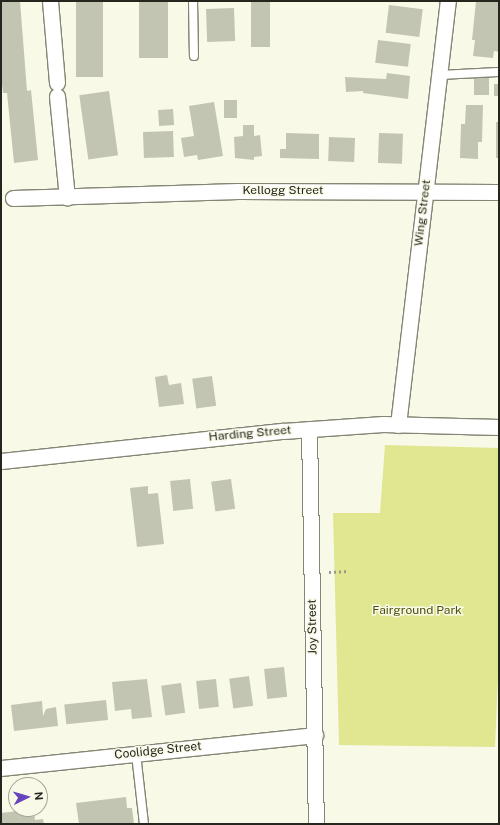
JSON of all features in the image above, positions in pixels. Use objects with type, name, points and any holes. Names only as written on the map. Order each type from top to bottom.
[{"type":"street","points":[[50,1],[67,198]]},
{"type":"street","name":"Wing Street","points":[[398,425],[448,1]]},
{"type":"street","name":"Kellogg Street","points":[[13,198],[67,198],[238,191],[499,192]]},
{"type":"street","name":"Harding Street","points":[[1,461],[309,429],[398,425],[499,427]]},
{"type":"street","name":"Joy Street","points":[[309,429],[316,824]]},
{"type":"street","name":"Coolidge Street","points":[[1,768],[315,735]]},
{"type":"lane","points":[[193,1],[194,56]]},
{"type":"lane","points":[[439,75],[499,72]]},
{"type":"lane","points":[[136,754],[144,824]]},
{"type":"path","points":[[329,572],[349,571]]},
{"type":"green space","name":"Fairground Park","points":[[385,445],[499,448],[499,654],[495,747],[339,745],[333,513],[380,513]]},
{"type":"building","points":[[1,1],[20,1],[27,91],[31,90],[38,160],[14,163],[7,93],[3,93],[1,75]]},
{"type":"building","points":[[76,1],[103,1],[103,77],[76,77]]},
{"type":"building","points":[[139,1],[168,1],[168,58],[139,58]]},
{"type":"building","points":[[251,1],[270,1],[270,47],[251,47]]},
{"type":"building","points":[[476,1],[499,1],[499,52],[494,51],[493,58],[473,56],[475,40],[472,40]]},
{"type":"building","points":[[389,5],[423,9],[419,37],[386,33]]},
{"type":"building","points":[[234,8],[235,41],[207,42],[206,9]]},
{"type":"building","points":[[378,40],[411,44],[408,67],[375,63]]},
{"type":"building","points":[[387,73],[410,76],[408,99],[363,93],[363,91],[346,92],[345,77],[386,79]]},
{"type":"building","points":[[474,78],[489,78],[489,95],[474,95]]},
{"type":"building","points":[[494,84],[499,84],[499,96],[494,96]]},
{"type":"building","points":[[109,91],[118,155],[88,160],[79,95]]},
{"type":"building","points":[[224,100],[237,100],[237,118],[224,118]]},
{"type":"building","points":[[214,102],[223,156],[198,160],[197,155],[184,157],[181,138],[194,136],[189,106]]},
{"type":"building","points":[[466,105],[483,105],[482,142],[478,142],[478,159],[460,158],[461,124],[465,124]]},
{"type":"building","points":[[173,109],[174,125],[159,126],[158,110]]},
{"type":"building","points":[[496,122],[499,122],[499,158],[496,158]]},
{"type":"building","points":[[243,125],[254,125],[254,136],[260,135],[262,156],[254,157],[254,160],[235,158],[234,137],[243,136]]},
{"type":"building","points":[[173,131],[174,157],[144,158],[143,132]]},
{"type":"building","points":[[286,133],[319,134],[319,159],[280,158],[280,149],[286,149]]},
{"type":"building","points":[[379,133],[403,134],[402,164],[378,163]]},
{"type":"building","points":[[329,137],[355,138],[354,162],[328,161]]},
{"type":"building","points":[[167,375],[169,385],[181,383],[184,404],[159,407],[155,377]]},
{"type":"building","points":[[212,376],[216,406],[196,408],[192,379]]},
{"type":"building","points":[[190,479],[193,509],[173,511],[170,481]]},
{"type":"building","points":[[231,479],[235,509],[215,511],[211,482]]},
{"type":"building","points":[[148,486],[148,494],[158,493],[164,544],[137,547],[130,488]]},
{"type":"building","points":[[284,667],[287,697],[267,699],[264,669]]},
{"type":"building","points":[[249,676],[253,706],[233,708],[229,679]]},
{"type":"building","points":[[147,679],[152,717],[132,719],[131,709],[115,711],[112,682]]},
{"type":"building","points":[[216,679],[219,707],[199,709],[196,681]]},
{"type":"building","points":[[181,683],[185,713],[165,715],[161,686]]},
{"type":"building","points":[[106,700],[108,720],[66,724],[64,704]]},
{"type":"building","points":[[42,701],[43,716],[46,709],[56,707],[58,726],[14,731],[11,705]]},
{"type":"building","points":[[126,797],[127,808],[132,808],[134,824],[79,824],[76,803]]},
{"type":"building","points":[[8,812],[8,817],[35,817],[35,820],[43,819],[44,824],[1,824],[1,813]]}]
